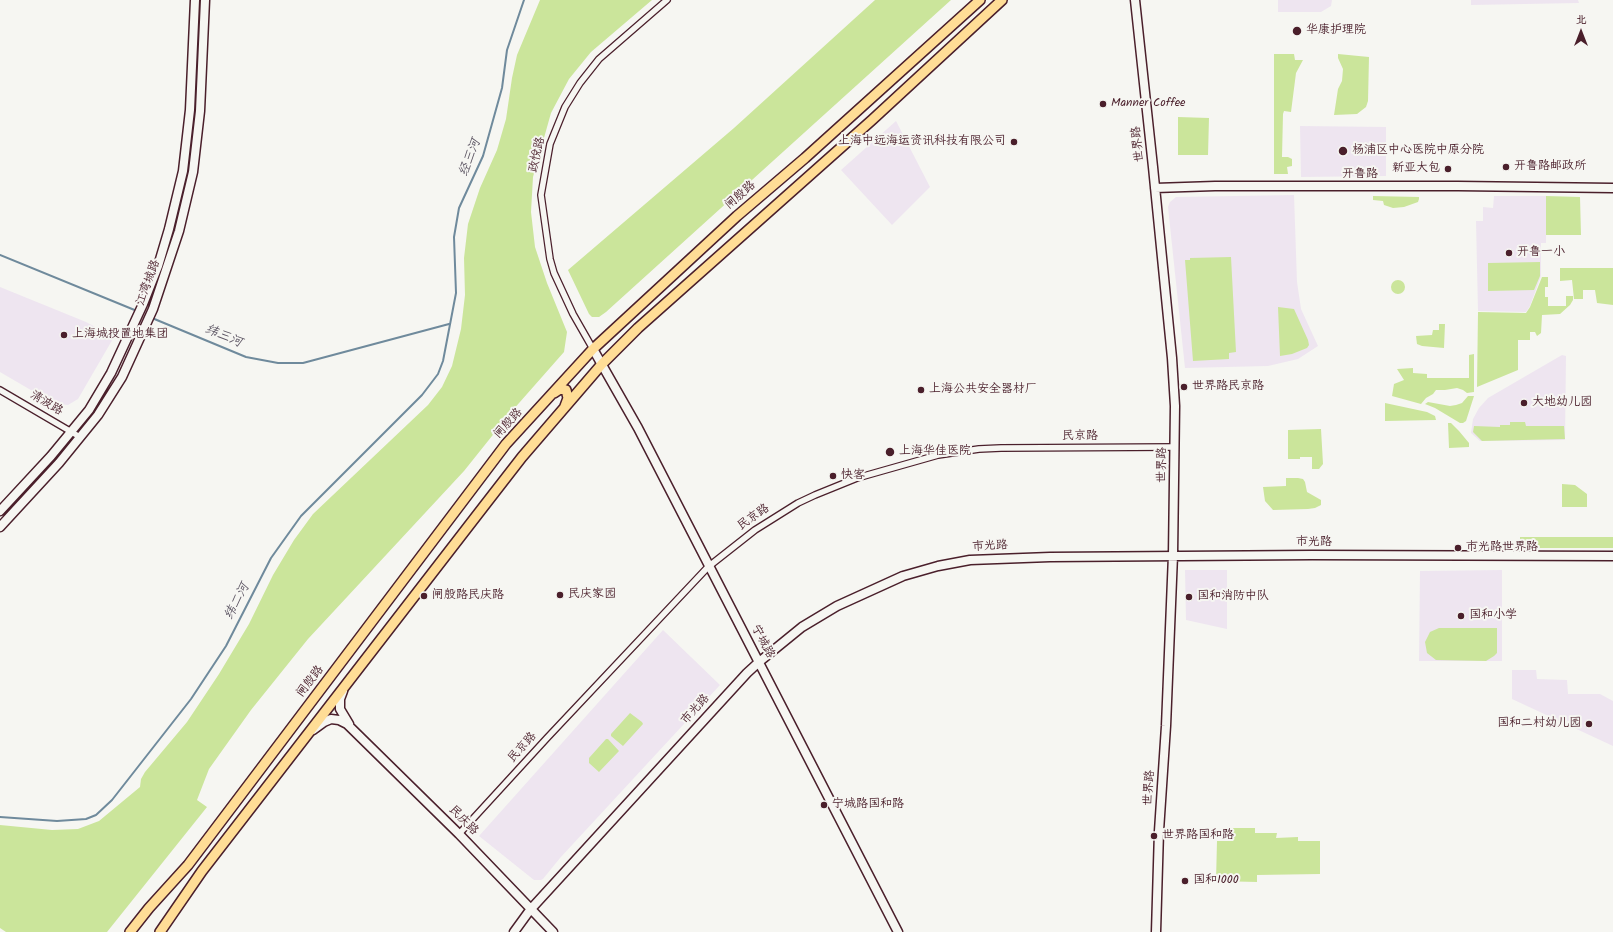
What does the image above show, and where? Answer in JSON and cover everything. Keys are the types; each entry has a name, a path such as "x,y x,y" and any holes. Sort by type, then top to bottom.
{"main road":[{"name":"闸殷路","path":"130,932 149,908 188,865 506,444 592,349 736,216 805,158 980,0"},
{"path":"160,932 202,871 522,457 602,364 646,321 878,114 1002,0"},
{"path":"630,314 630,320 634,324 637,325 646,321"},
{"path":"547,399 560,389 566,390 568,401 561,412"}],"street":[{"name":"江湾城路","path":"0,512 40,468 89,410 111,373 144,304 158,266 169,228 182,171 190,110 195,0"},
{"name":"江湾城路","path":"0,527 54,469 98,415 122,377 153,309 179,231 193,172 200,111 205,0"},
{"name":"政悦路","path":"592,349 573,314 554,273 550,259 541,195 550,144 565,107 580,83 599,59 667,0"},
{"name":"世界路","path":"1135,0 1172,358 1175,406 1173,555 1166,726 1159,830 1156,932"},
{"name":"开鲁路","path":"1155,188 1215,186 1458,186 1613,188"},
{"name":"宁城路","path":"592,349 638,428 708,567 759,662 898,932"},
{"name":"清波路","path":"0,390 80,437"},
{"name":"民京路","path":"459,834 708,567 755,530 815,494 857,478 932,456 979,449 1175,447"},
{"name":"市光路","path":"514,932 530,910 748,672 802,627 837,606 903,576 938,566 970,560 1005,558 1173,555 1613,556"},
{"name":"民庆路","path":"346,685 340,699 340,709 346,721 353,730 459,834 530,910 553,932"},
{"name":"民庆路","path":"306,738 318,726 329,720 339,720 353,730"}],"shaded area":[{"path":"1278,0 1332,0 1331,6 1321,12 1278,12"},
{"path":"1471,0 1578,0 1579,3 1471,5"},
{"path":"896,121 930,187 892,225 841,170"},
{"name":"杨浦区中心医院中原分院","path":"1300,126 1386,127 1386,176 1301,177"},
{"path":"1294,195 1297,282 1301,309 1318,346 1298,359 1268,366 1185,368 1168,207 1170,202 1176,197"},
{"name":"开鲁一小","path":"1494,196 1546,196 1546,243 1541,243 1541,276 1530,306 1526,312 1478,311 1476,221 1483,221 1483,207 1493,208"},
{"path":"0,287 86,322 114,337 78,399 68,405 53,403 0,372"},
{"name":"大地幼儿园","path":"1562,355 1566,356 1565,440 1480,441 1471,433 1473,419 1479,408 1488,398"},
{"path":"1185,570 1227,570 1227,629 1186,620"},
{"name":"国和小学","path":"1502,570 1502,661 1419,661 1420,571"},
{"path":"663,630 720,685 560,858 543,879 534,880 479,836"},
{"name":"国和二村幼儿园","path":"1512,670 1536,670 1537,679 1567,680 1568,694 1600,694 1613,701 1613,746 1512,699"}],"green space":[{"path":"540,0 652,0 591,52 569,79 551,113 533,177 531,212 535,247 547,283 567,332 564,352 512,411 464,471 308,639 251,710 209,769 197,800 207,807 107,932 6,932 0,928 0,825 52,830 78,829 99,821 140,787 141,779 145,772 187,722 219,674 249,624 273,575 294,540 313,514 428,405 442,387 452,366 461,329 465,295 464,258 468,224 480,188 497,150 506,119 517,55"},
{"path":"875,0 951,0 606,312 599,317 592,317 589,314 568,270 734,128"},
{"path":"1274,54 1294,54 1295,60 1303,60 1296,73 1291,112 1284,111 1283,114 1282,157 1292,159 1292,166 1287,167 1288,174 1274,174"},
{"path":"1338,54 1369,57 1368,101 1366,107 1357,114 1334,115 1338,89 1342,81 1343,69 1338,58"},
{"path":"1178,117 1209,118 1208,155 1178,155"},
{"path":"1373,196 1419,197 1419,199 1418,202 1404,207 1393,208 1384,205 1383,201 1373,200"},
{"path":"1546,196 1580,197 1581,235 1546,235"},
{"path":"1231,257 1236,352 1229,353 1229,359 1193,361 1185,260 1190,260 1190,258"},
{"path":"1540,262 1540,276 1534,290 1488,291 1488,263"},
{"path":"1560,268 1613,268 1613,305 1597,303 1595,290 1583,290 1583,299 1574,299 1572,280 1560,281"},
{"path":"1542,277 1548,277 1548,287 1545,287 1545,297 1548,297 1548,306 1566,306 1566,296 1573,296 1573,300 1570,305 1560,314 1542,315 1541,333 1537,336 1535,332 1530,332 1530,340 1518,340 1518,370 1477,387 1478,312 1526,313 1530,307"},
{"path":"1395,280 1401,280 1405,284 1405,290 1401,294 1395,294 1391,290 1391,284"},
{"path":"1278,307 1294,309 1308,340 1309,345 1307,348 1292,354 1280,356"},
{"path":"1439,324 1445,324 1444,348 1422,346 1417,344 1416,336 1432,335 1433,330 1439,330"},
{"path":"1474,354 1474,392 1467,393 1457,388 1436,390 1421,404 1392,396 1394,384 1404,380 1397,369 1413,368 1413,373 1427,374 1427,378 1469,378 1469,355"},
{"path":"1468,396 1474,396 1466,421 1463,423 1460,423 1435,408 1425,404 1428,402 1450,406 1456,405 1462,403"},
{"path":"1385,403 1427,412 1435,416 1436,420 1385,421"},
{"path":"1510,422 1525,422 1526,426 1564,426 1565,439 1482,441 1473,432 1474,426 1500,427 1500,425 1510,425"},
{"path":"1448,423 1451,423 1459,431 1469,443 1469,447 1449,448"},
{"path":"1321,429 1323,464 1319,469 1312,469 1312,457 1288,459 1288,430"},
{"path":"1286,478 1303,479 1307,492 1321,500 1321,505 1308,509 1273,510 1265,501 1263,487 1286,486"},
{"path":"1562,484 1575,485 1587,494 1587,507 1562,507"},
{"path":"1520,537 1613,537 1613,548 1520,548"},
{"path":"1439,628 1497,628 1497,653 1486,661 1436,660 1427,653 1425,642 1430,632"},
{"path":"630,713 643,724 623,746 611,736 611,734"},
{"path":"606,739 608,739 619,751 599,772 589,763 589,758"},
{"path":"1233,828 1255,828 1255,833 1277,833 1276,838 1298,837 1298,841 1320,841 1320,874 1257,875 1257,882 1216,881 1217,841 1233,841"}],"waterway":[{"name":"纬二河","path":"0,817 57,821 86,819 96,815 112,800 191,699 226,646 271,558 301,516 422,395 438,374 443,361 456,293 454,237 459,208 483,156 502,88 507,50 524,0"},
{"name":"纬三河","path":"0,255 137,311"},
{"name":"纬三河","path":"152,318 246,357 278,363 303,363 449,324"}],"place":[{"name":"华康护理院","path":"1297,31"},
{"name":"Manner Coffee","path":"1103,104"},
{"name":"上海中远海运资讯科技有限公司","path":"1014,142"},
{"name":"杨浦区中心医院中原分院","path":"1343,151"},
{"name":"开鲁路邮政所","path":"1506,167"},
{"name":"新亚大包","path":"1448,169"},
{"name":"开鲁一小","path":"1509,253"},
{"name":"上海城投置地集团","path":"64,335"},
{"name":"世界路民京路","path":"1184,387"},
{"name":"上海公共安全器材厂","path":"921,390"},
{"name":"大地幼儿园","path":"1524,403"},
{"name":"上海华佳医院","path":"890,452"},
{"name":"快客","path":"833,476"},
{"name":"市光路世界路","path":"1458,548"},
{"name":"民庆家园","path":"560,595"},
{"name":"闸殷路民庆路","path":"424,596"},
{"name":"国和消防中队","path":"1189,597"},
{"name":"国和小学","path":"1461,616"},
{"name":"国和二村幼儿园","path":"1589,724"},
{"name":"宁城路国和路","path":"824,805"},
{"name":"世界路国和路","path":"1154,836"},
{"name":"国和1000","path":"1185,881"}],"water label":[{"name":"经三河","path":"471,158"}]}
